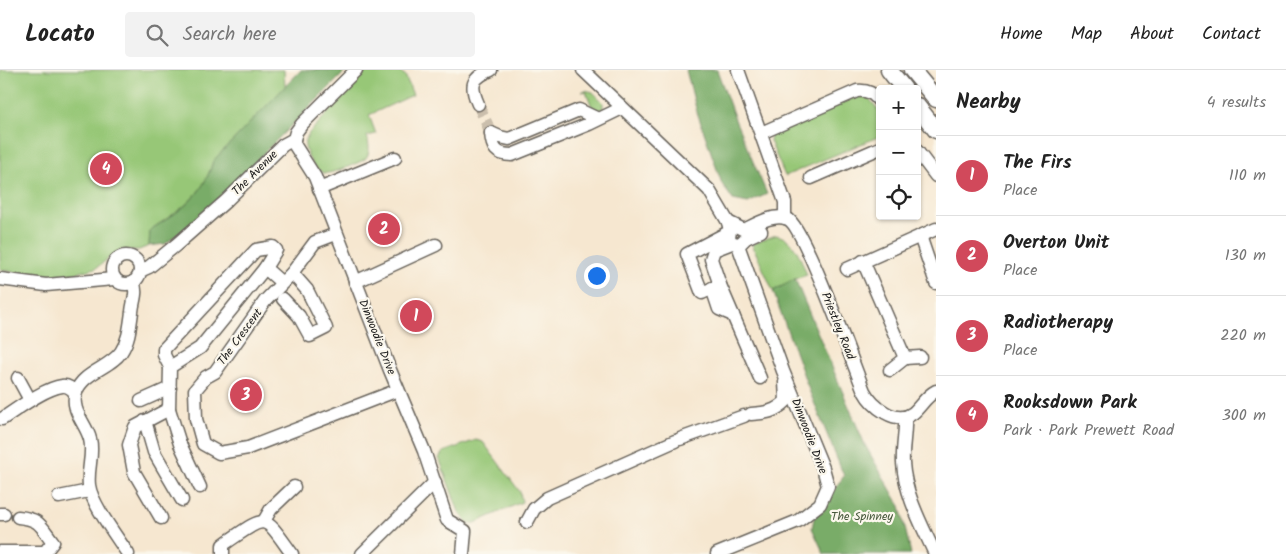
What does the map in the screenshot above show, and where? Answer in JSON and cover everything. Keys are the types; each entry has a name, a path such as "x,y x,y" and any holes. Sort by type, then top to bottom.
{"main road":[{"path":"889,70 901,85"},
{"path":"912,70 936,99"},
{"path":"921,111 936,130"}],"street":[{"name":"The Avenue","path":"121,278 114,261 126,255 138,265 170,250 226,201 283,145 294,139 296,132 302,124 356,70"},
{"path":"478,104 473,91 474,81 478,76 490,70"},
{"path":"583,70 709,190 736,234"},
{"path":"716,287 702,293 687,254 736,234 766,229 782,218 785,202 738,70"},
{"path":"761,133 857,91 865,90 876,97"},
{"path":"491,133 491,139 496,151 502,155 512,155 598,120 622,108"},
{"name":"Dinwoodie Drive","path":"294,139 294,144 310,167 319,189 422,446 447,520 464,531 463,554"},
{"path":"811,178 876,150"},
{"path":"921,156 936,176"},
{"path":"319,189 395,158"},
{"name":"Priestley Road","path":"782,218 792,222 807,247 868,399 883,412 896,416 905,416"},
{"path":"847,269 936,229"},
{"name":"The Crescent","path":"336,234 315,242 292,273 265,302 215,372 206,376 195,390 196,420 203,444 219,453 248,448 398,390"},
{"name":"Dinwoodie Drive","path":"717,554 798,521 820,504 828,486 823,468 783,371 742,260 736,234"},
{"path":"736,234 714,250 711,260 716,287 733,315 760,378"},
{"path":"920,236 936,282"},
{"path":"355,282 436,245"},
{"path":"170,368 200,348 265,268 276,250 273,247 256,250 164,349 164,355 170,368 170,409 180,444 200,487"},
{"path":"863,261 905,358"},
{"path":"0,279 46,285 71,284 94,278 139,276 138,265"},
{"path":"265,268 282,283"},
{"path":"283,299 300,316 310,336 326,328 307,290 292,273"},
{"path":"121,278 132,309 129,333 121,352 112,362 88,377 76,393 76,407 79,418 90,438 92,450 88,469 90,491 128,554"},
{"path":"890,370 905,358 920,357"},
{"path":"527,522 534,509 547,498 678,440 747,415 772,412 786,401 783,371"},
{"path":"18,378 30,400"},
{"path":"2,419 30,400 63,385 70,387 76,393"},
{"path":"141,401 170,388"},
{"path":"934,390 912,413 905,416 903,448 907,484 914,507 935,554"},
{"path":"161,518 134,472 129,445 135,427 170,409"},
{"path":"145,422 154,452 182,500"},
{"path":"362,554 435,482"},
{"path":"264,521 271,509 294,487"},
{"path":"59,497 90,491"},
{"path":"0,552 45,552 52,542 39,524 32,519 18,518"},
{"path":"220,552 223,545 251,525 258,521 264,521 274,528 292,554"}],"green space":[{"path":"0,70 284,70 285,87 213,161 203,185 189,202 150,230 149,246 139,250 120,250 96,268 72,274 32,276 0,269"},
{"path":"301,70 347,70 199,218 165,244 149,246 150,230 189,202 203,185 213,161"},
{"path":"368,70 396,70 405,75 413,95 369,115 376,134 367,136 369,151 365,159 351,166 324,173 316,168 310,160 305,140 309,133"},
{"path":"686,70 717,70 736,122 767,194 748,203 733,200 722,184 697,112"},
{"path":"585,90 593,92 603,102 603,109 593,110 586,91 582,92"},
{"path":"860,95 868,97 876,107 876,138 785,176 770,141 771,134"},
{"path":"776,235 783,237 793,245 807,275 773,291 752,244"},
{"name":"The Spinney","path":"795,279 865,445 900,506 911,554 824,554 812,528 814,518 844,476 809,390 773,291"},
{"path":"476,440 483,442 520,492 522,502 475,523 468,523 459,512 439,458 443,452"}],"tunnel":[{"path":"478,104 491,133"}],"place":[{"name":"Rooksdown Park","path":"106,169"},
{"name":"Overton Unit","path":"384,229"},
{"name":"The Firs","path":"416,316"},
{"name":"Radiotherapy","path":"246,395"}]}
